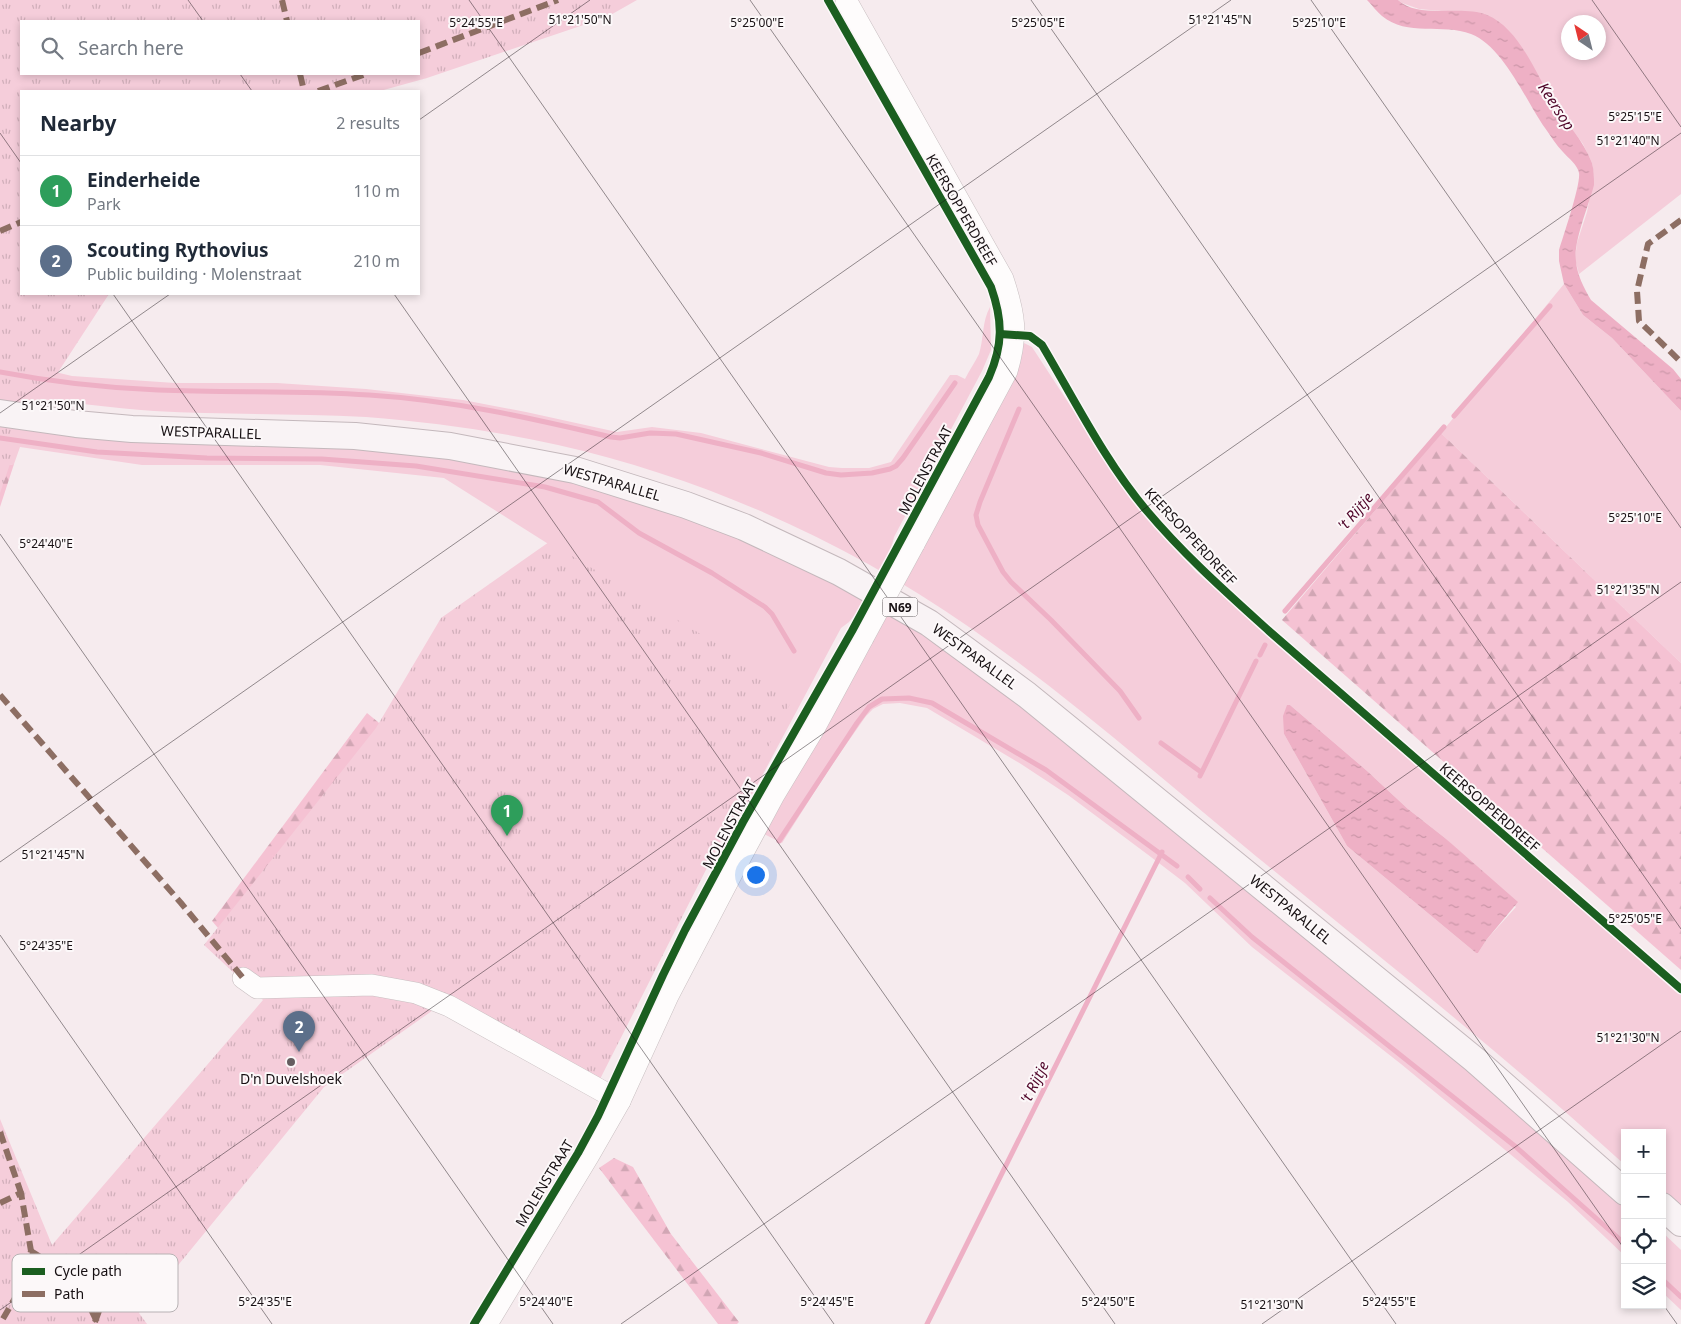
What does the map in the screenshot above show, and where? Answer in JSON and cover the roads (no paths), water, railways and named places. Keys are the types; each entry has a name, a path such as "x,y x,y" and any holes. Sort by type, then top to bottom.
{"main road":[{"name":"WESTPARALLEL","path":"0,396 134,414 358,422 453,431 520,442 579,455 682,486 753,513 823,546 937,610 1036,682 1485,1050 1572,1123 1621,1167"},
{"name":"WESTPARALLEL","path":"0,413 76,424 132,429 355,436 450,446 575,470 686,505 752,531 838,572 929,623 1027,694 1475,1060 1621,1188"},
{"path":"1666,1210 1681,1223"},
{"path":"1666,1230 1681,1243"}],"street":[{"name":"KEERSOPPERDREEF","path":"846,0 1003,279 1010,299 1015,334"},
{"name":"MOLENSTRAAT","path":"487,1324 590,1155 620,1101 668,996 737,864 774,795 815,727 1007,371 1013,351 1015,334"},
{"path":"243,978 257,988 372,985 416,993 450,1006 620,1101"}],"water":[{"path":"1367,0 1398,0 1407,6 1429,11 1477,12 1498,21 1517,41 1526,53 1553,102 1584,147 1592,163 1594,185 1579,234 1576,253 1581,281 1591,300 1673,369 1681,379 1681,411 1612,338 1583,315 1564,284 1559,261 1559,250 1575,199 1579,173 1575,164 1558,146 1545,128 1513,75 1483,40 1471,34 1449,29 1403,26 1382,16"},
{"path":"1287,705 1290,705 1408,809 1445,838 1518,902 1487,939 1478,953 1347,846 1284,734 1283,716"}],"waterway":[{"name":"'t Rijtje","path":"1454,416 1550,306"},
{"path":"0,372 59,382 118,388 184,391 343,393 400,397 461,405 611,437 620,438 650,433 676,434 761,453 826,473 841,475 872,473 896,466 955,383"},
{"path":"1019,409 980,502 976,515 978,525 1003,572 1011,582 1120,691 1139,718"},
{"name":"'t Rijtje","path":"1285,611 1444,427"},
{"path":"0,438 97,452 207,458 322,459 416,466 545,487 598,502 639,533 712,573 765,607 772,614 794,651"},
{"name":"'t Rijtje","path":"1260,655 1265,645"},
{"name":"'t Rijtje","path":"1200,776 1256,661"},
{"path":"779,841 869,707 882,699 909,698 932,703 1046,770 1177,866"},
{"path":"1161,743 1201,772"},
{"name":"'t Rijtje","path":"927,1324 1162,852"},
{"path":"1188,877 1200,889"},
{"path":"1210,898 1252,937 1516,1147 1621,1240"},
{"path":"1666,1283 1681,1297"}],"place":[{"name":"Einderheide","path":"507,836"},
{"name":"Scouting Rythovius","path":"299,1052"},
{"name":"D'n Duvelshoek","path":"291,1062"}],"water label":[{"name":"Keersop","path":"1557,106"}]}
